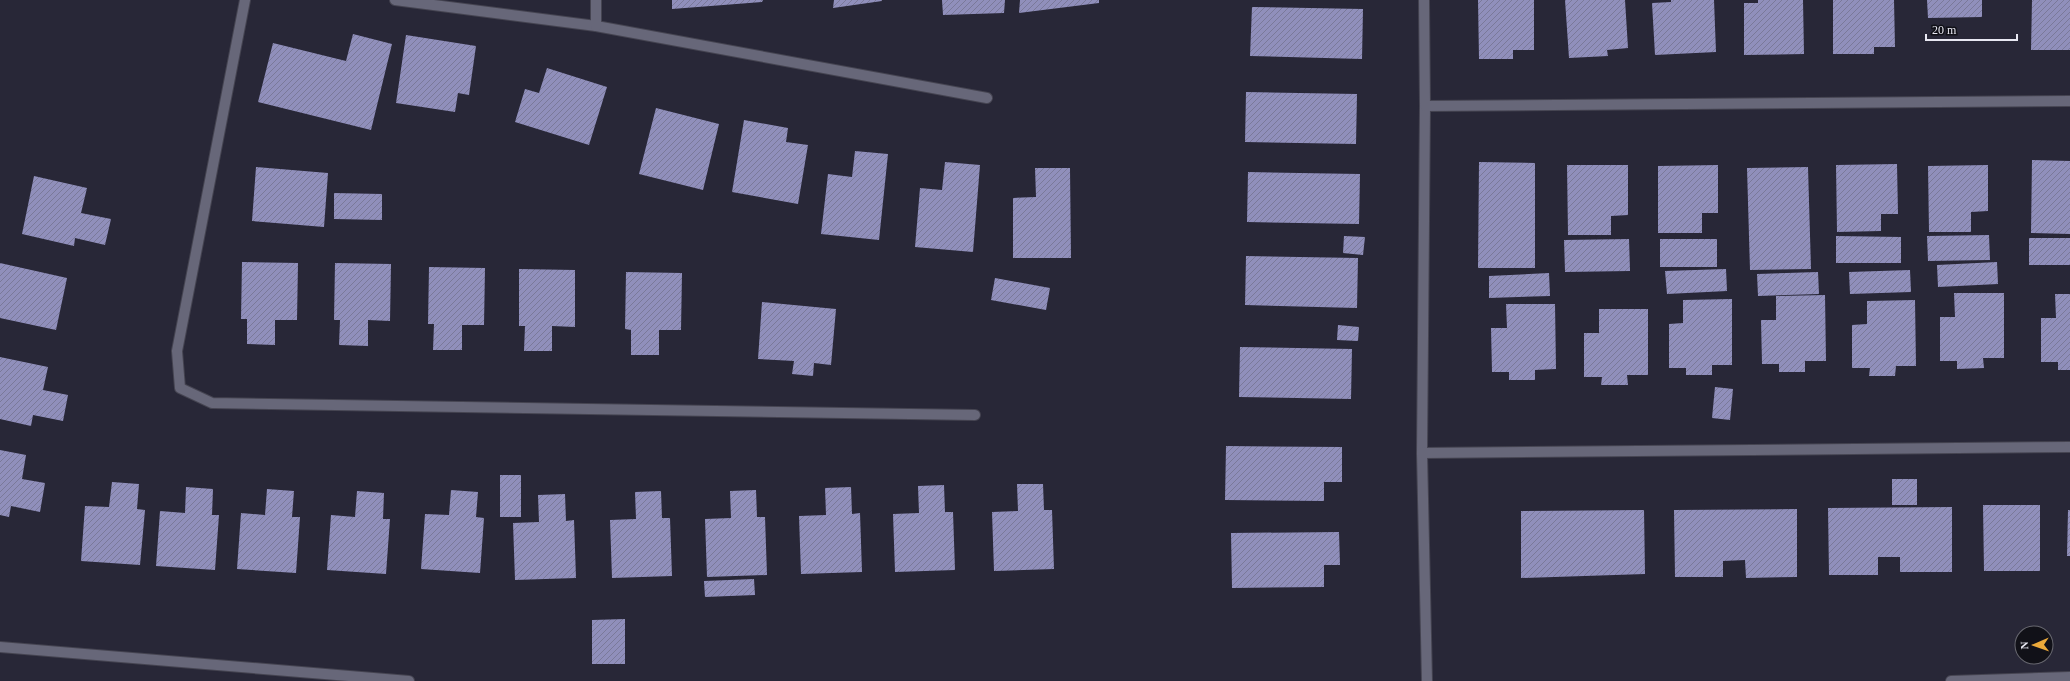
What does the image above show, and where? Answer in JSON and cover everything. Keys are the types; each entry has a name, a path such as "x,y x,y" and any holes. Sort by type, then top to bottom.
{"street":[{"path":"245,0 177,351 180,388 212,403 975,415"},
{"path":"395,0 596,26 987,98"},
{"path":"596,0 596,26"},
{"path":"1424,0 1425,106 1422,453 1427,681"},
{"path":"1425,106 2070,102"},
{"path":"1422,453 2070,447"},
{"path":"0,647 409,681"},
{"path":"1951,681 2070,677"}],"building":[{"path":"672,0 763,0 762,2 672,9"},
{"path":"834,0 882,0 882,1 833,8"},
{"path":"942,0 1005,0 1004,13 943,15"},
{"path":"1020,0 1099,0 1099,3 1019,13"},
{"path":"1478,0 1534,0 1534,50 1513,50 1513,59 1479,59"},
{"path":"1565,0 1625,0 1628,48 1607,50 1608,56 1569,58"},
{"path":"1671,0 1714,0 1716,52 1655,55 1652,3 1671,2"},
{"path":"1758,0 1803,0 1804,54 1744,55 1744,3 1758,3"},
{"path":"1833,0 1894,0 1895,47 1874,47 1874,54 1833,54"},
{"path":"1927,0 1982,0 1982,17 1928,18"},
{"path":"2032,0 2070,0 2070,50 2031,50"},
{"path":"1252,7 1363,9 1362,59 1250,56"},
{"path":"353,34 392,44 371,130 258,102 273,43 346,61"},
{"path":"406,35 476,46 469,95 458,93 455,112 396,103"},
{"path":"547,68 607,87 589,145 515,122 525,89 539,93"},
{"path":"1246,92 1357,94 1356,144 1245,142"},
{"path":"656,108 719,124 703,190 639,174"},
{"path":"744,120 788,128 786,142 808,145 798,204 732,192"},
{"path":"855,151 888,154 879,240 821,234 828,174 852,177"},
{"path":"2032,160 2070,161 2070,234 2031,233"},
{"path":"945,162 980,165 973,252 915,247 920,188 942,190"},
{"path":"1479,162 1535,163 1535,268 1478,268"},
{"path":"1897,164 1898,214 1881,214 1881,231 1837,232 1836,165"},
{"path":"1567,165 1628,165 1628,215 1611,216 1611,235 1568,235"},
{"path":"1718,165 1718,213 1702,213 1702,233 1658,233 1658,166"},
{"path":"1988,165 1988,211 1971,212 1971,232 1929,232 1928,166"},
{"path":"256,167 328,173 324,227 252,221"},
{"path":"1808,167 1811,269 1750,270 1747,168"},
{"path":"1035,168 1070,168 1071,258 1013,258 1013,198 1036,197"},
{"path":"1248,172 1360,174 1359,224 1247,222"},
{"path":"34,176 87,188 81,213 111,219 105,245 75,238 74,246 22,234"},
{"path":"334,193 382,194 382,220 334,219"},
{"path":"1989,235 1990,260 1928,261 1927,236"},
{"path":"1344,236 1365,237 1363,255 1343,253"},
{"path":"1836,236 1901,237 1901,263 1836,263"},
{"path":"2029,238 2070,238 2070,265 2029,265"},
{"path":"1629,239 1630,271 1565,272 1564,240"},
{"path":"1660,239 1717,239 1717,267 1660,267"},
{"path":"1246,256 1358,258 1357,308 1245,305"},
{"path":"242,262 298,263 297,320 275,320 275,345 247,344 247,319 241,319"},
{"path":"1997,262 1998,284 1938,287 1937,265"},
{"path":"0,263 67,278 56,330 0,318"},
{"path":"335,263 391,264 390,321 368,320 368,346 339,345 340,320 334,320"},
{"path":"429,267 485,268 484,325 462,325 462,350 433,350 434,324 428,324"},
{"path":"519,269 575,270 575,327 552,326 552,351 524,351 525,326 519,326"},
{"path":"1726,269 1727,291 1667,294 1665,271"},
{"path":"1910,270 1911,292 1850,294 1849,272"},
{"path":"626,272 682,273 681,330 659,330 659,355 631,355 631,330 625,329"},
{"path":"1818,272 1819,294 1758,296 1757,274"},
{"path":"1549,273 1550,296 1489,298 1489,276"},
{"path":"995,278 1050,288 1046,310 991,300"},
{"path":"1954,293 2004,293 2004,358 1983,358 1984,368 1957,369 1957,361 1940,361 1940,317 1955,317"},
{"path":"2055,294 2070,294 2070,370 2058,370 2058,362 2041,362 2041,318 2056,318"},
{"path":"1825,295 1826,361 1805,361 1805,372 1779,372 1779,364 1762,364 1761,320 1776,320 1776,296"},
{"path":"1732,299 1732,365 1712,365 1712,375 1686,375 1686,368 1669,368 1669,324 1683,323 1683,300"},
{"path":"1915,300 1916,366 1896,366 1895,376 1869,376 1870,368 1852,368 1852,325 1867,324 1867,301"},
{"path":"762,302 836,309 831,365 814,363 813,376 792,374 794,361 758,359"},
{"path":"1506,304 1555,304 1556,369 1535,370 1535,380 1509,380 1509,372 1492,372 1491,328 1507,328"},
{"path":"1599,309 1648,309 1648,375 1627,375 1628,385 1601,385 1602,377 1584,377 1584,333 1599,333"},
{"path":"1338,325 1359,327 1358,341 1337,340"},
{"path":"1240,347 1352,349 1351,399 1239,397"},
{"path":"0,357 48,367 43,390 68,395 63,421 33,415 31,426 0,419"},
{"path":"1715,387 1733,389 1730,420 1712,418"},
{"path":"1226,446 1342,447 1342,482 1324,482 1324,501 1225,500"},
{"path":"0,450 26,455 22,479 45,483 40,512 11,506 9,517 0,515"},
{"path":"500,475 521,475 521,517 500,517"},
{"path":"1892,479 1917,479 1917,505 1892,505"},
{"path":"112,482 139,484 137,509 145,510 140,565 81,561 85,506 109,507"},
{"path":"1017,484 1043,484 1044,510 1052,510 1054,569 994,571 992,512 1018,511"},
{"path":"944,485 945,512 953,512 955,570 895,572 893,514 919,513 918,486"},
{"path":"186,487 213,489 212,515 219,515 215,570 156,566 160,511 185,513"},
{"path":"851,487 852,514 860,513 862,572 801,574 799,516 826,515 825,488"},
{"path":"267,489 294,491 292,517 300,517 296,573 237,569 241,513 265,515"},
{"path":"451,490 478,492 476,517 484,518 480,573 421,569 425,514 449,515"},
{"path":"756,490 757,517 765,517 767,575 707,577 705,519 731,518 730,491"},
{"path":"357,491 384,493 383,519 390,519 386,574 327,570 331,515 355,517"},
{"path":"661,491 662,518 670,518 672,576 612,578 610,520 636,519 635,492"},
{"path":"565,494 566,521 574,520 576,578 515,580 513,523 539,522 538,495"},
{"path":"1983,505 2040,505 2040,571 1984,571"},
{"path":"1952,507 1952,572 1900,572 1900,557 1878,557 1878,575 1829,575 1828,508"},
{"path":"1797,509 1797,577 1746,578 1745,560 1723,561 1723,577 1675,577 1674,510"},
{"path":"1644,510 1645,574 1521,578 1521,511"},
{"path":"2068,510 2070,510 2070,556 2067,556"},
{"path":"1339,532 1340,565 1324,565 1324,587 1232,588 1231,533"},
{"path":"754,579 755,595 705,597 704,581"},
{"path":"625,619 625,664 592,664 592,620"}]}
